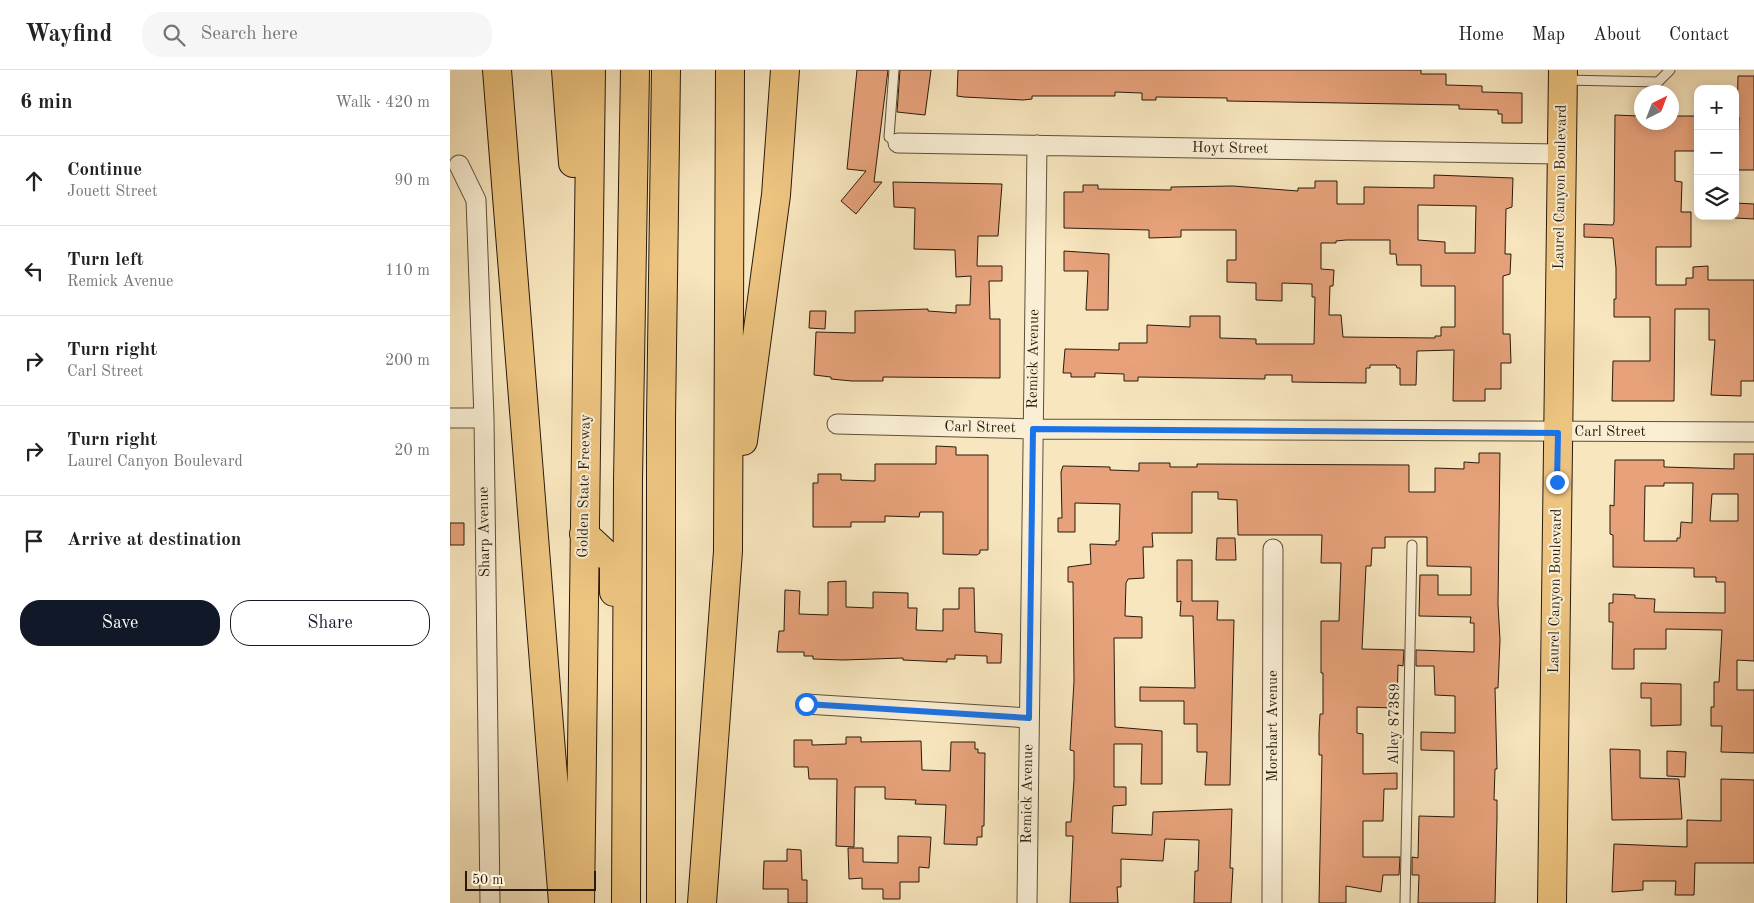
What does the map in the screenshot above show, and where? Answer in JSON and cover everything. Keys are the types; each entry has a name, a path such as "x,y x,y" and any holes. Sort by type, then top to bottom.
{"main road":[{"path":"497,70 563,903"},
{"path":"566,70 586,342"},
{"name":"Golden State Freeway","path":"580,903 591,70"},
{"path":"626,903 628,489 635,70"},
{"path":"661,903 661,419 666,70"},
{"path":"728,551 730,70"},
{"path":"702,903 728,551 776,195 785,70"},
{"name":"Laurel Canyon Boulevard","path":"1552,903 1563,75"},
{"path":"584,534 614,562 612,903"}],"street":[{"name":"Hoyt Street","path":"898,143 1561,154"},
{"name":"Remick Avenue","path":"1027,903 1037,145"},
{"name":"Sharp Avenue","path":"459,165 476,200 484,418 490,903"},
{"path":"450,418 484,418"},
{"name":"Carl Street","path":"837,424 1033,429 1558,433 1754,432"},
{"name":"Morehart Avenue","path":"1272,903 1273,549"},
{"path":"806,704 1029,718"}],"lane":[{"path":"894,70 889,137 898,143"},
{"path":"1563,75 1658,82 1670,70"},
{"name":"Alley 87389","path":"1405,903 1412,545"}],"building":[{"path":"857,70 888,70 874,182 882,182 856,214 841,201 866,171 847,169"},
{"path":"900,70 931,70 925,115 897,112"},
{"path":"958,70 1421,70 1421,74 1446,74 1446,85 1482,86 1482,92 1522,93 1522,123 1502,123 1502,114 1498,114 1498,110 1459,109 1459,105 1227,101 1227,98 1156,97 1156,100 1142,100 1142,93 1115,92 1115,96 1032,96 1032,99 1023,100 964,97 957,96"},
{"path":"1738,76 1754,76 1754,170 1739,170"},
{"path":"1615,115 1634,116 1634,130 1679,130 1679,116 1694,116 1694,151 1675,151 1675,181 1682,182 1681,212 1691,212 1691,247 1656,247 1656,285 1686,285 1686,278 1693,278 1693,267 1708,266 1708,280 1754,280 1754,381 1741,381 1741,396 1711,395 1715,340 1709,340 1709,309 1675,309 1674,401 1612,401 1613,361 1650,361 1650,317 1614,317 1616,268 1613,238 1584,237 1584,224 1613,225"},
{"path":"1434,175 1513,178 1512,207 1506,209 1505,254 1511,254 1510,274 1503,276 1503,334 1510,334 1511,363 1501,363 1501,389 1485,389 1485,401 1453,401 1454,350 1417,351 1416,385 1400,385 1400,368 1397,368 1396,365 1370,365 1370,368 1366,368 1366,383 1292,382 1292,375 1265,375 1265,379 1138,377 1138,381 1124,381 1124,374 1095,373 1095,377 1071,377 1071,373 1063,373 1065,349 1119,350 1119,343 1147,343 1147,325 1190,327 1190,316 1220,316 1220,338 1256,339 1256,344 1314,344 1315,297 1312,297 1312,284 1282,283 1282,301 1256,300 1256,283 1227,282 1227,260 1236,260 1236,230 1181,230 1181,237 1149,238 1149,230 1064,228 1064,192 1083,192 1083,185 1098,185 1098,189 1171,190 1171,187 1233,186 1298,191 1298,188 1315,188 1315,181 1337,181 1337,204 1364,204 1364,187 1434,188","holes":["1418,205 1476,206 1475,253 1445,253 1445,242 1418,240","1390,240 1390,254 1396,254 1397,265 1421,265 1421,286 1455,286 1455,327 1441,327 1441,336 1435,336 1435,338 1343,337 1341,315 1329,315 1330,286 1333,286 1334,270 1321,269 1321,243 1336,243 1336,241"]},
{"path":"893,182 1002,184 998,236 978,236 977,266 1002,266 1002,281 989,281 990,319 1000,319 1000,378 883,377 883,381 852,381 814,375 816,332 855,333 855,311 928,309 928,311 956,313 956,305 970,305 971,276 956,277 955,250 914,249 915,208 894,207"},
{"path":"1739,203 1754,204 1754,219 1739,218"},
{"path":"1064,251 1109,254 1108,310 1086,310 1088,271 1064,271"},
{"path":"810,311 826,311 825,329 809,328"},
{"path":"936,446 956,447 956,455 988,455 988,550 980,550 980,553 977,555 943,554 943,512 920,512 919,517 885,516 885,522 851,522 851,527 813,527 813,483 818,483 818,474 841,474 841,480 875,481 875,464 936,464"},
{"path":"1479,453 1500,453 1498,604 1500,640 1498,688 1495,688 1497,769 1495,769 1494,800 1497,800 1497,818 1495,903 1418,903 1419,875 1412,875 1412,857 1418,858 1419,816 1454,817 1454,751 1421,750 1421,732 1455,733 1455,696 1435,695 1434,666 1416,666 1416,650 1474,652 1474,623 1470,623 1471,617 1419,616 1420,575 1438,575 1438,595 1471,595 1471,567 1427,566 1427,537 1385,537 1385,548 1372,548 1371,566 1366,566 1362,649 1404,650 1403,666 1398,665 1397,708 1357,707 1357,733 1363,734 1363,774 1397,773 1397,789 1384,789 1383,821 1363,821 1363,857 1400,857 1399,875 1383,875 1381,892 1346,886 1346,903 1319,903 1322,755 1319,755 1319,733 1320,714 1323,714 1321,621 1339,621 1341,563 1321,563 1322,535 1238,535 1237,500 1218,499 1218,492 1192,492 1192,533 1152,533 1153,547 1143,547 1144,578 1128,579 1126,583 1125,616 1142,617 1142,638 1114,638 1115,727 1162,731 1162,784 1141,784 1142,744 1114,744 1114,787 1126,787 1126,805 1113,806 1112,833 1152,835 1153,812 1232,809 1230,868 1233,868 1231,903 1194,903 1195,871 1198,871 1199,840 1165,839 1163,861 1121,859 1121,887 1117,887 1118,903 1070,903 1073,836 1066,836 1066,822 1071,822 1074,780 1074,751 1070,750 1074,681 1073,582 1068,582 1068,567 1091,564 1090,544 1116,545 1116,541 1119,541 1120,504 1075,503 1075,532 1058,532 1058,518 1062,518 1061,472 1063,466 1110,467 1110,470 1139,471 1139,463 1170,463 1170,467 1197,467 1197,464 1409,465 1409,492 1435,492 1435,468 1464,469 1464,462 1479,463"},
{"path":"1734,454 1754,454 1754,661 1737,660 1737,690 1754,690 1754,753 1721,752 1722,726 1711,726 1711,707 1714,707 1714,682 1719,682 1722,630 1666,629 1666,649 1634,649 1634,669 1612,669 1613,622 1609,622 1609,603 1613,603 1613,594 1635,595 1635,598 1655,599 1654,612 1725,613 1725,582 1716,582 1716,577 1694,577 1694,568 1613,567 1613,535 1610,534 1610,505 1614,506 1615,460 1664,460 1664,467 1734,469","holes":["1664,483 1693,483 1692,523 1681,522 1680,538 1677,538 1677,541 1644,541 1645,486 1664,486","1712,494 1738,494 1738,521 1710,521"]},
{"path":"450,523 464,523 464,545 450,545"},
{"path":"1217,538 1235,538 1236,560 1216,560"},
{"path":"1177,560 1192,560 1192,601 1218,601 1217,620 1234,620 1230,785 1205,785 1207,752 1197,752 1197,724 1184,724 1184,701 1140,701 1140,687 1195,688 1193,616 1180,616 1181,601 1177,602"},
{"path":"846,581 846,607 873,608 873,592 908,593 908,608 917,608 916,630 943,631 943,609 959,609 959,588 974,588 975,632 1002,634 1001,663 987,663 987,656 955,655 955,659 947,659 947,662 903,660 903,658 813,659 813,656 804,656 804,652 777,652 779,631 784,631 785,590 800,591 799,614 828,615 828,582"},
{"path":"1641,683 1681,684 1681,725 1651,726 1651,698 1641,698"},
{"path":"846,737 861,737 861,742 921,741 922,770 950,771 951,742 975,742 975,749 978,749 978,753 985,753 984,826 982,826 982,837 977,837 977,845 944,844 946,805 915,804 916,800 885,799 885,787 855,787 854,847 836,846 837,779 809,779 808,767 794,767 794,740 812,740 812,745 846,744"},
{"path":"1610,749 1640,750 1640,778 1679,779 1682,819 1612,820"},
{"path":"1667,751 1686,752 1685,777 1667,776"},
{"path":"1721,779 1754,780 1754,863 1695,863 1694,895 1675,895 1676,881 1643,881 1643,890 1612,892 1614,844 1687,847 1687,820 1721,821"},
{"path":"898,836 931,837 929,868 919,867 919,882 900,882 900,899 883,899 883,889 862,889 862,878 849,879 848,848 863,848 863,862 898,863"},
{"path":"787,849 801,850 802,880 807,880 807,903 788,903 788,889 763,889 764,861 787,861"}],"route":[{"path":"806,704 1029,718 1033,429 1558,433 1557,482"}]}
